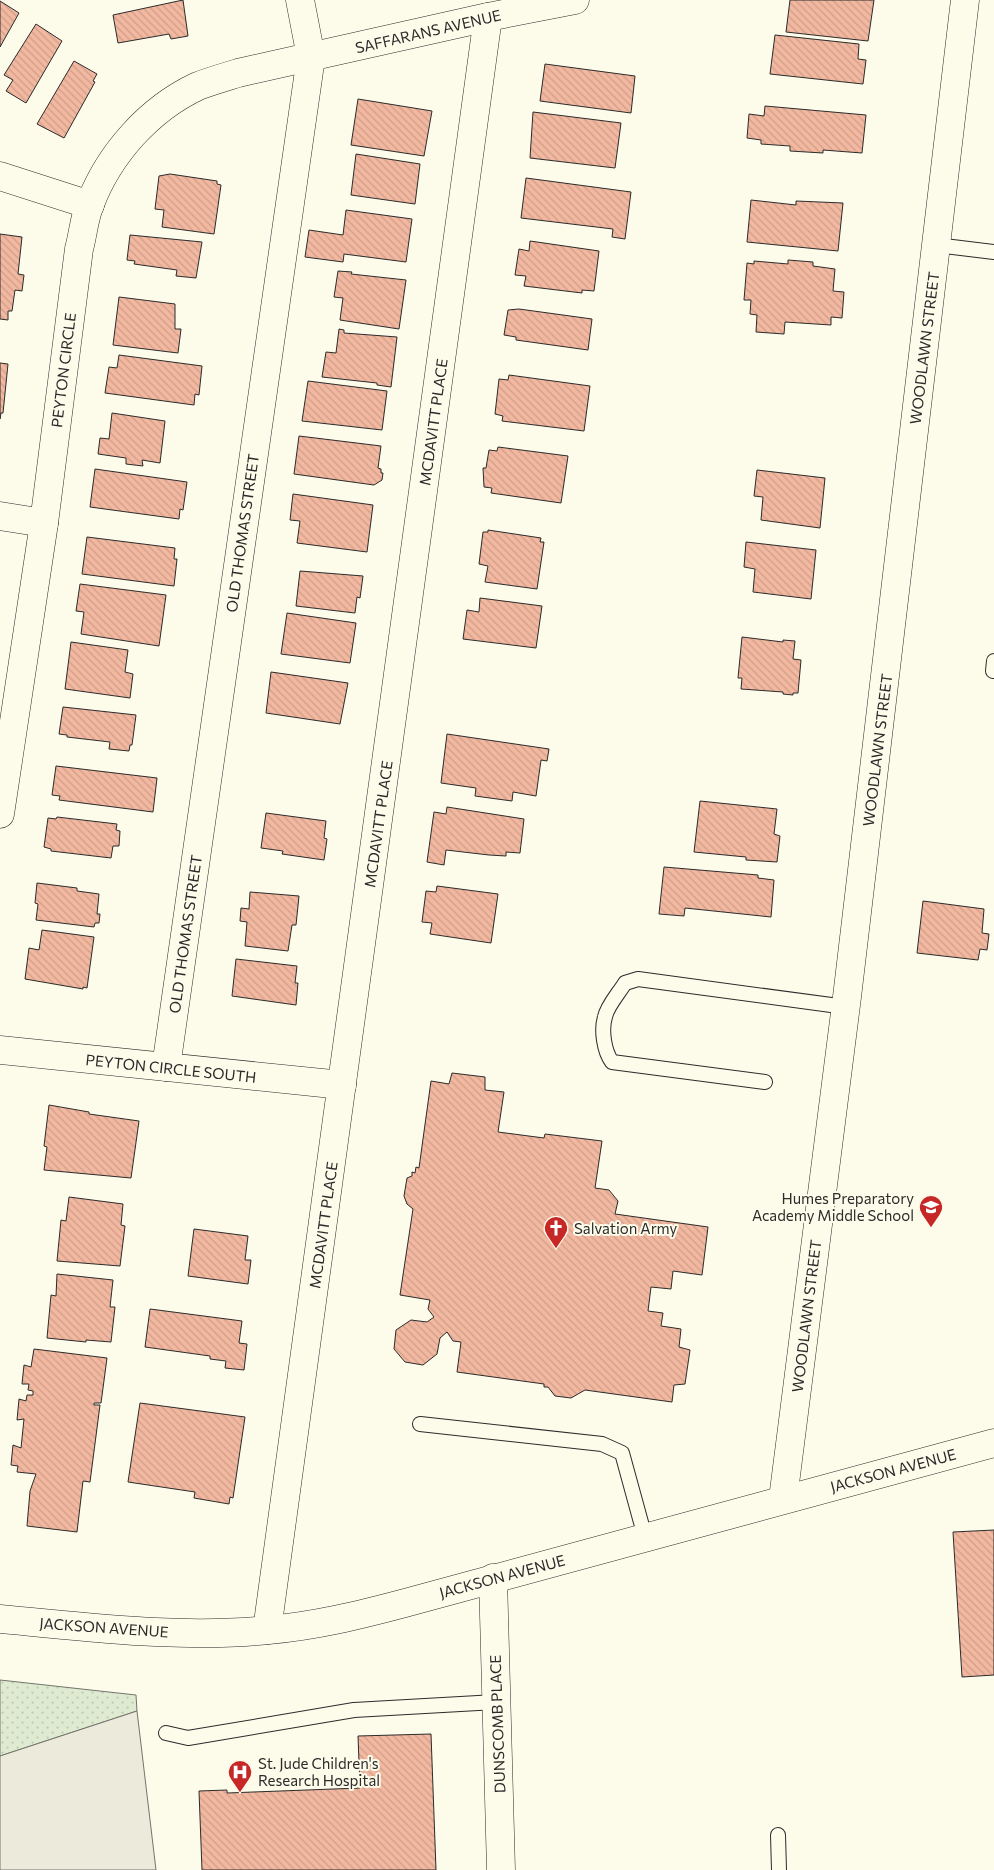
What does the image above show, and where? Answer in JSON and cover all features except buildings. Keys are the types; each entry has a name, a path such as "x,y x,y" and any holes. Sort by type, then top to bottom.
{"street":[{"name":"OLD THOMAS STREET","path":"166,1067 311,57 300,0"},
{"name":"SAFFARANS AVENUE","path":"311,57 488,17 575,0"},
{"name":"WOODLAWN STREET","path":"783,1499 846,1007 965,0"},
{"name":"MCDAVITT PLACE","path":"267,1630 488,17"},
{"name":"PEYTON CIRCLE","path":"0,814 44,523 73,289 79,249 90,204 116,156 141,125 170,102 199,86 238,73 311,57"},
{"path":"0,176 90,204"},
{"path":"0,516 44,523"},
{"name":"PEYTON CIRCLE SOUTH","path":"0,1050 342,1085"},
{"name":"JACKSON AVENUE","path":"0,1619 158,1633 267,1630 314,1625 360,1615 994,1443"},
{"name":"DUNSCOMB PLACE","path":"492,1578 501,1870"}],"lane":[{"path":"936,245 994,252"},
{"path":"765,1082 612,1062 607,1055 605,1046 605,1016 624,983 638,979 846,1007"},
{"path":"420,1424 602,1444 622,1453 645,1537"},
{"path":"166,1733 188,1738 354,1710 496,1702"},
{"path":"778,1835 779,1870"}],"green space":[{"path":"0,1680 136,1695 137,1711 0,1756"}],"shaded area":[{"path":"137,1711 156,1870 0,1870 0,1756"}],"place":[{"name":"Humes Preparatory Academy Middle School","path":"931,1228"},
{"name":"Salvation Army","path":"556,1249"},
{"name":"St. Jude Children's Research Hospital","path":"240,1793"}]}
